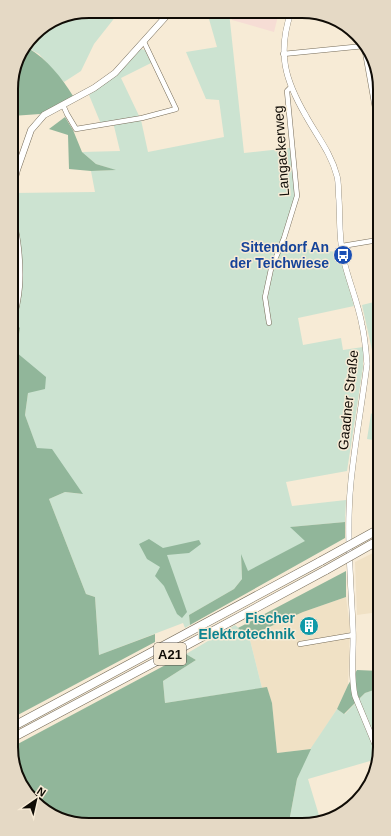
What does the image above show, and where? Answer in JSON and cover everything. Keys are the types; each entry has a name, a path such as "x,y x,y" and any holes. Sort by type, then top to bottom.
{"highway":[{"name":"A21","path":"18,724 373,532"},
{"name":"A21","path":"18,735 373,543"}],"main road":[{"path":"18,167 31,130 44,115 94,88 110,77 165,18"},
{"path":"18,246 20,292 18,300"}],"street":[{"name":"Gaadner Straße","path":"289,18 284,37 283,54 289,89 330,156 337,177 342,246 346,267 362,324 366,346 367,364 350,490 349,519 353,635 353,688 373,740"},
{"path":"63,105 76,129 142,118 176,109 144,42"},
{"path":"283,54 358,47"},
{"path":"366,59 373,97"},
{"name":"Langackerweg","path":"269,323 265,297 271,269 284,238 297,196 289,89"},
{"path":"342,246 373,241"},
{"path":"300,644 353,635"}],"shaded area":[{"path":"232,18 278,18 274,32 232,20"},
{"path":"373,553 373,613 357,615 355,562"},
{"path":"346,597 350,629 348,685 337,709 311,749 277,753 272,703 267,688 262,688 249,636 303,612"}],"green space":[{"path":"84,18 114,18 94,44 81,71 64,82 39,54 31,49 42,36 62,23"},
{"path":"209,18 230,18 244,153 290,148 296,182 296,195 279,247 339,252 354,306 298,318 303,345 341,338 343,350 363,347 363,367 347,471 286,482 292,506 346,500 345,522 291,527 306,541 247,572 241,556 242,579 234,589 189,615 190,625 185,628 183,623 99,655 95,597 86,594 49,499 65,492 82,494 37,449 25,415 28,393 18,359 18,340 20,328 18,326 18,193 95,192 91,171 115,170 96,164 82,152 120,151 113,122 101,124 89,95 121,71 141,49 145,50 151,63 121,78 141,120 148,152 224,137 219,100 206,99 186,52 217,47"},
{"path":"31,49 54,69 73,96 40,114 18,116 18,84 20,71 25,58"},
{"path":"65,117 73,130 82,152 96,164 116,170 91,171 69,169 68,135 49,129"},
{"path":"373,302 373,354 362,305"},
{"path":"18,326 20,328 18,340"},
{"path":"18,354 46,377 45,389 28,393 25,415 37,448 52,449 83,494 65,492 49,499 86,594 95,597 99,655 155,634 155,642 18,715"},
{"path":"373,412 373,440 367,439 371,414"},
{"path":"345,522 345,538 190,625 189,615 234,589 242,579 241,554 248,571 305,541 290,527"},
{"path":"149,539 163,548 199,540 201,544 189,553 167,555 187,612 182,618 177,614 164,586 155,576 160,567 147,559 139,544"},
{"path":"346,571 346,597 303,612 249,636 238,628"},
{"path":"235,625 249,636 262,688 165,703 163,681 196,660 186,654"},
{"path":"186,654 196,660 163,681 165,703 267,687 272,703 277,753 311,749 297,779 290,818 89,818 75,817 58,811 36,794 25,778 20,765 18,744"},
{"path":"357,670 373,671 373,690 365,693 344,714 337,709"},
{"path":"373,690 372,760 308,779 319,816 290,818 297,779 311,748 337,709 345,714 365,693"}],"place":[{"name":"Sittendorf An der Teichwiese","path":"343,255"},
{"name":"Fischer Elektrotechnik","path":"309,626"}]}
